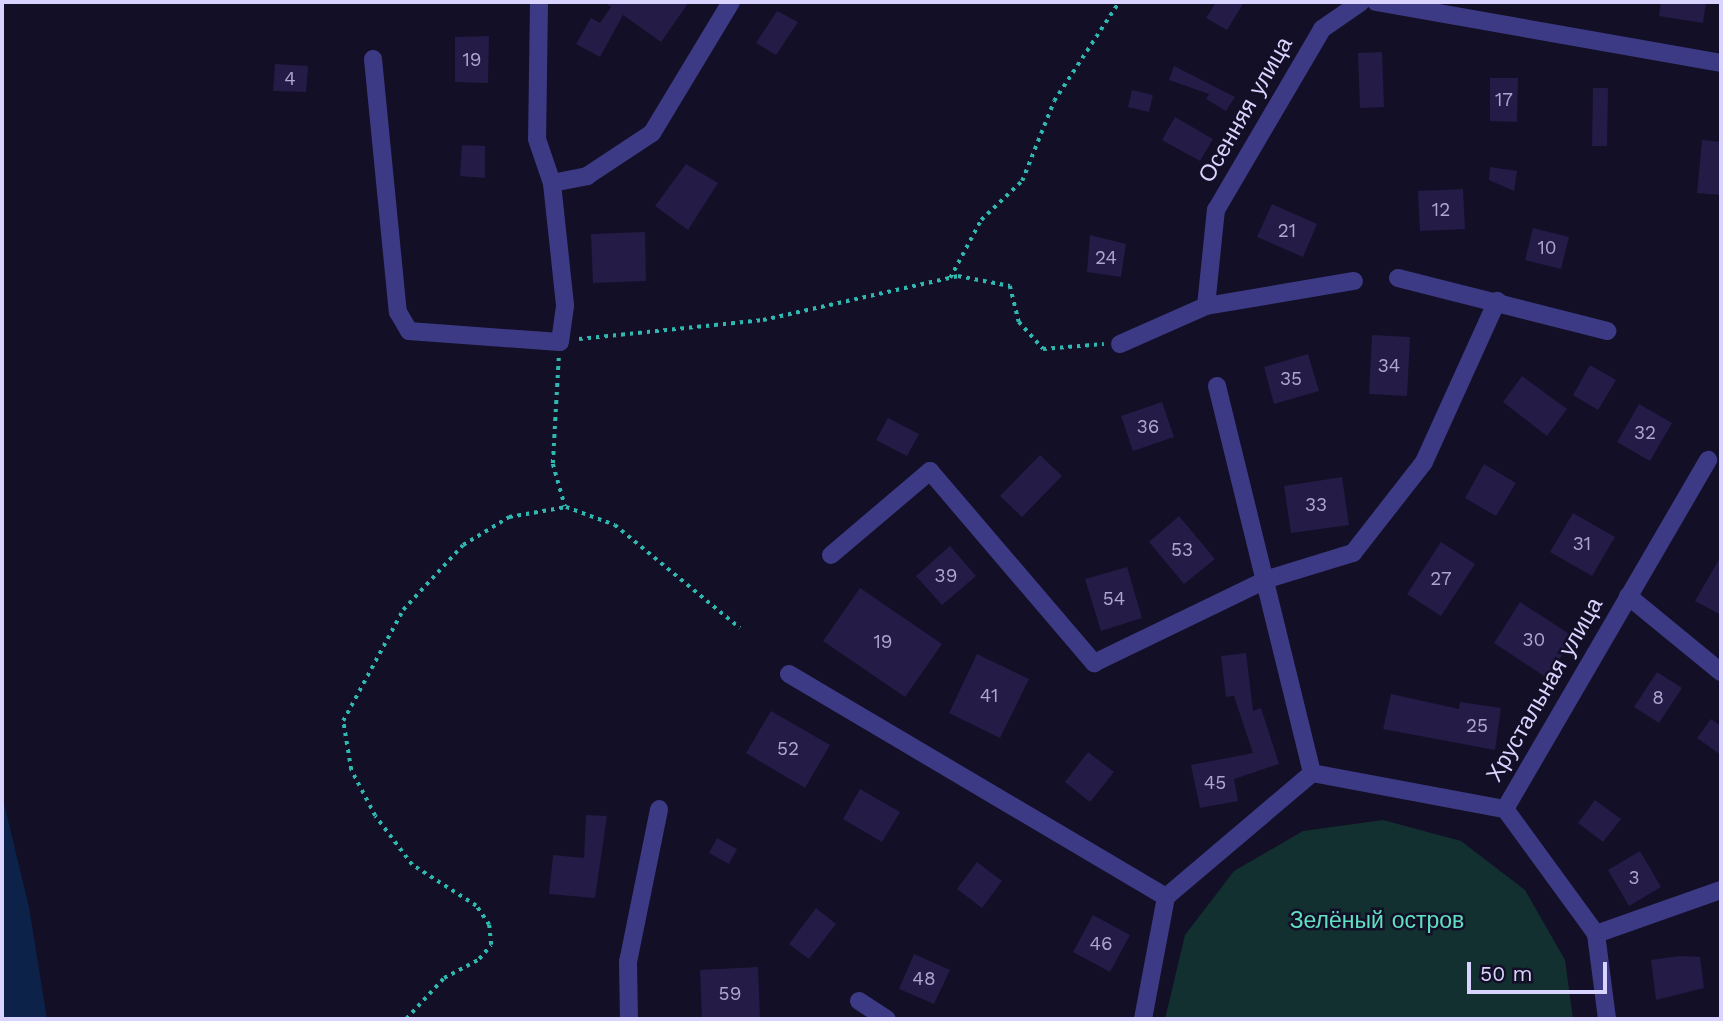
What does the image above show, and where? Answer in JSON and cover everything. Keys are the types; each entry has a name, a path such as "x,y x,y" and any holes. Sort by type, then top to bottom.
{"street":[{"path":"373,59 398,312 409,331 560,342 565,304 552,183 537,139 539,2"},
{"path":"552,183 587,176 652,132 731,2"},
{"name":"Осенняя улица","path":"1206,306 1216,209 1322,29 1361,2"},
{"path":"1376,2 1721,63"},
{"path":"1398,278 1607,331"},
{"path":"1121,344 1206,306 1354,281"},
{"path":"831,555 930,471 1094,663 1268,579 1353,553 1424,461 1497,301"},
{"path":"1143,1019 1166,897 1312,773 1268,579 1217,386"},
{"name":"Хрустальная улица","path":"1505,809 1708,460"},
{"name":"Хрустальная улица","path":"1628,596 1721,672"},
{"path":"789,674 1166,897"},
{"name":"Хрустальная улица","path":"1312,773 1505,809 1595,934 1607,1019"},
{"path":"629,1019 628,962 659,809"},
{"path":"1595,934 1721,890"},
{"path":"859,1001 887,1019"}],"path":[{"path":"950,278 981,220 1022,181 1054,102 1119,2"},
{"path":"566,507 553,464 560,342 763,320 950,278 1010,286 1018,323 1043,349 1121,344"},
{"path":"406,1019 444,978 479,959 491,945 489,925 476,906 412,865 375,816 351,770 344,721 403,610 463,545 509,517 566,507 615,525 740,628"}],"green space":[{"name":"Зелёный остров","path":"1383,820 1461,841 1525,890 1565,960 1573,1019 1165,1019 1185,935 1234,871 1303,831"}],"water":[{"path":"2,795 29,907 47,1019 2,1019"}],"building":[{"path":"604,2 689,2 661,42 623,15 600,57 576,44 591,18 600,23 611,7"},
{"path":"1216,2 1244,2 1227,30 1206,18"},
{"path":"1661,2 1706,2 1703,23 1659,16"},
{"path":"777,11 798,22 776,55 756,43"},
{"path":"489,36 488,83 455,82 455,37"},
{"path":"1382,52 1384,107 1360,108 1358,53"},
{"path":"275,64 308,66 306,92 273,91"},
{"path":"1174,66 1235,97 1226,111 1206,99 1209,94 1169,80"},
{"path":"1490,78 1518,78 1517,122 1490,121"},
{"path":"1593,88 1608,88 1607,146 1592,146"},
{"path":"1132,90 1153,95 1149,112 1128,107"},
{"path":"1175,117 1213,139 1200,161 1162,140"},
{"path":"1702,140 1721,142 1721,195 1697,193"},
{"path":"462,145 485,146 485,178 460,176"},
{"path":"686,164 718,183 688,230 655,206"},
{"path":"1490,167 1517,171 1514,191 1489,180"},
{"path":"1463,189 1465,229 1420,231 1418,191"},
{"path":"1272,204 1317,224 1303,257 1257,237"},
{"path":"1533,228 1569,237 1561,269 1525,260"},
{"path":"645,232 646,281 593,283 591,234"},
{"path":"1090,235 1126,244 1121,277 1087,272"},
{"path":"1372,335 1410,337 1407,396 1369,394"},
{"path":"1308,354 1319,391 1274,404 1264,367"},
{"path":"1590,365 1616,380 1598,410 1573,395"},
{"path":"1522,376 1567,409 1547,436 1503,402"},
{"path":"1162,402 1174,437 1133,451 1121,416"},
{"path":"1639,404 1672,423 1650,461 1617,442"},
{"path":"888,418 919,434 907,456 876,440"},
{"path":"1040,455 1062,476 1022,517 1000,496"},
{"path":"1484,464 1516,483 1496,516 1465,498"},
{"path":"1342,477 1349,525 1291,533 1284,486"},
{"path":"1573,513 1615,537 1592,576 1550,552"},
{"path":"1179,516 1215,559 1184,584 1149,542"},
{"path":"1441,542 1475,564 1441,616 1407,594"},
{"path":"950,546 976,576 942,605 916,576"},
{"path":"1721,556 1721,615 1695,601"},
{"path":"1127,567 1142,618 1101,631 1085,579"},
{"path":"860,588 942,644 905,697 823,641"},
{"path":"1520,602 1574,637 1547,678 1494,643"},
{"path":"1246,653 1253,711 1261,708 1279,764 1234,779 1238,801 1200,808 1191,765 1253,753 1234,696 1226,697 1221,656"},
{"path":"977,654 1029,679 1000,738 949,713"},
{"path":"1657,672 1682,688 1659,723 1634,707"},
{"path":"1391,694 1459,709 1460,702 1501,708 1495,750 1383,729"},
{"path":"771,711 830,745 805,788 746,753"},
{"path":"1711,719 1721,726 1721,755 1697,738"},
{"path":"1088,752 1114,772 1090,802 1065,782"},
{"path":"860,789 900,812 882,842 843,819"},
{"path":"1595,800 1621,819 1603,842 1578,823"},
{"path":"586,815 607,816 595,898 549,894 553,855 584,858"},
{"path":"717,838 737,849 729,864 709,853"},
{"path":"1640,851 1661,887 1629,906 1608,870"},
{"path":"977,862 1002,881 982,908 957,889"},
{"path":"816,908 836,924 809,959 789,944"},
{"path":"1093,915 1130,935 1110,972 1073,952"},
{"path":"914,954 950,970 934,1004 899,989"},
{"path":"1680,956 1700,957 1704,988 1656,1000 1651,960"},
{"path":"758,967 760,1019 702,1019 700,970"}]}
